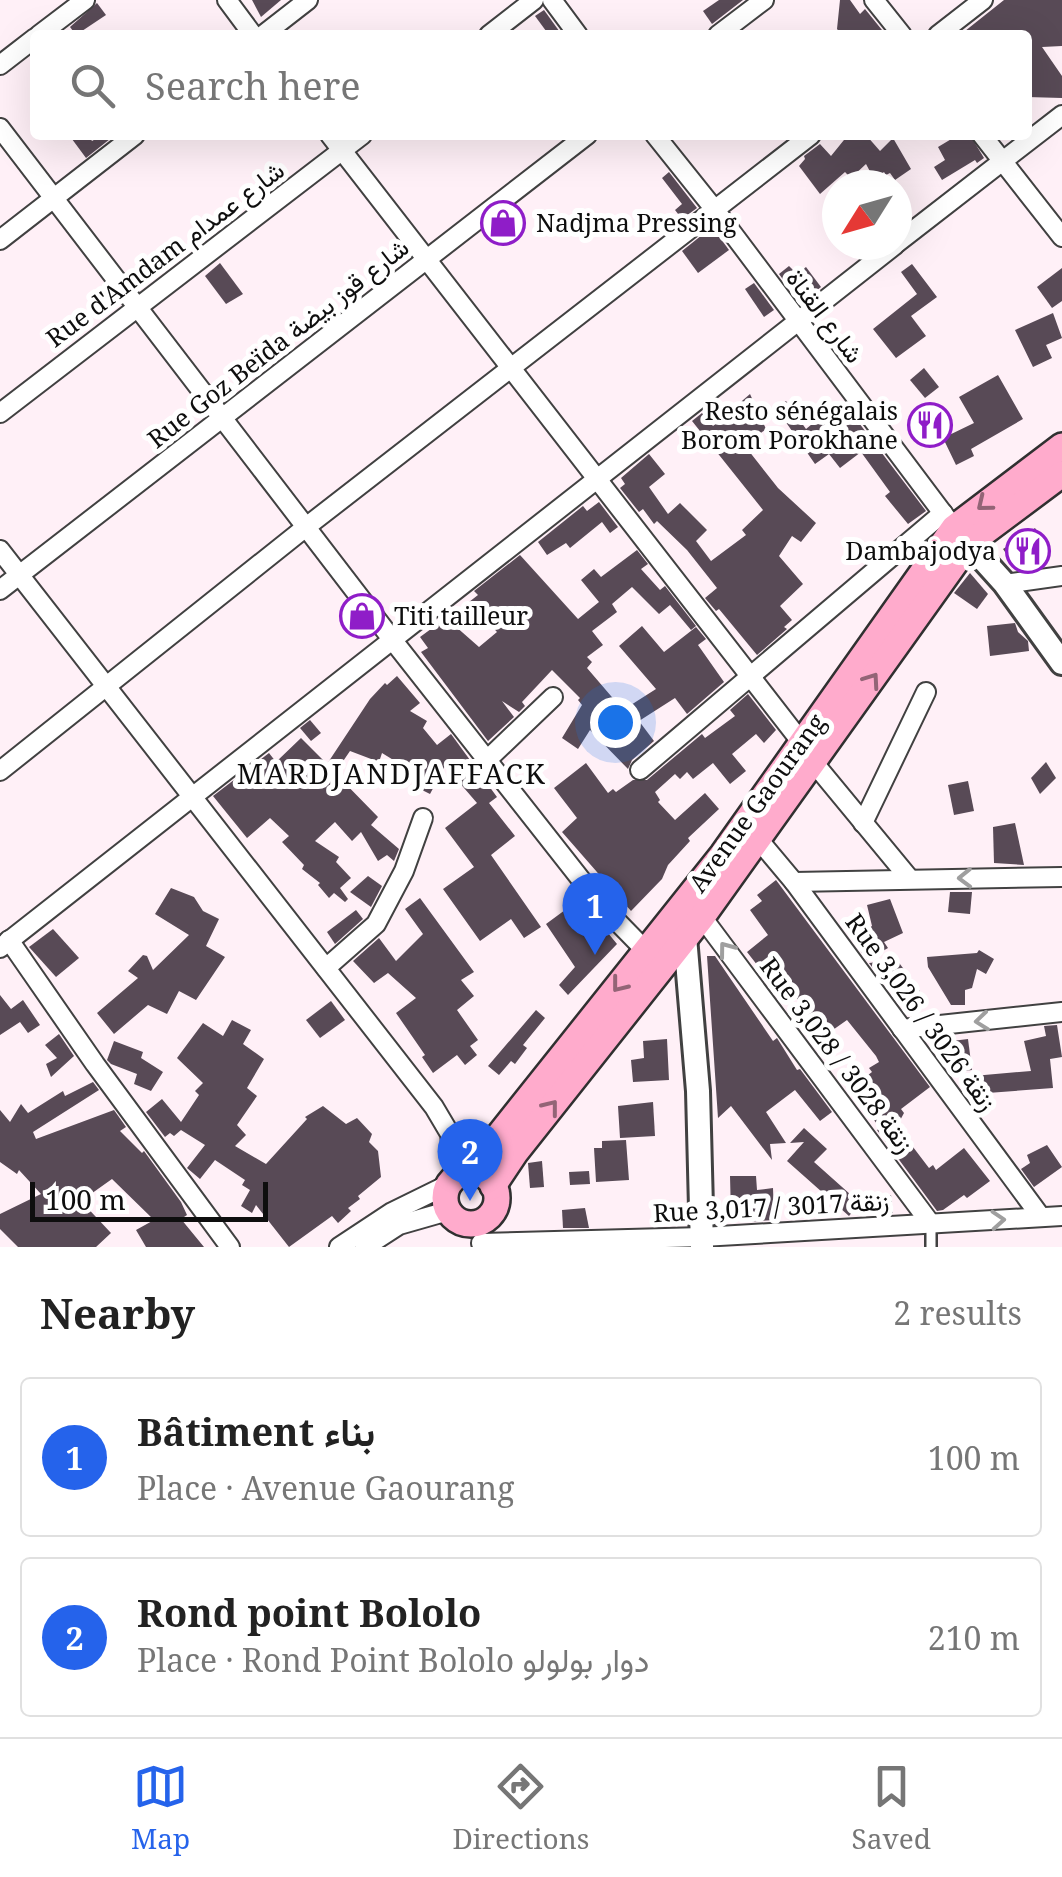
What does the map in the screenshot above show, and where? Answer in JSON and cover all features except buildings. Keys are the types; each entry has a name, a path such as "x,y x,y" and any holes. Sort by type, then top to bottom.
{"main road":[{"name":"Avenue Gaourang","path":"456,1178 492,1144 923,606 956,529 1062,446"},
{"name":"Avenue Gaourang","path":"956,529 1062,474"},
{"name":"Avenue Gaourang","path":"493,1186 526,1138 702,916 758,839 808,753"},
{"path":"480,1174 493,1186 496,1203 471,1232 445,1202 456,1178 480,1174"}],"street":[{"path":"46,30 85,0"},
{"path":"227,0 249,30"},
{"path":"269,30 308,0"},
{"path":"495,30 534,0"},
{"path":"552,0 574,30"},
{"path":"725,30 764,0"},
{"path":"874,0 898,30"},
{"path":"944,30 983,0"},
{"path":"0,65 30,42"},
{"path":"1032,138 1062,115"},
{"path":"0,128 391,638 601,905 646,951"},
{"path":"0,240 129,140"},
{"path":"334,140 750,680 909,878"},
{"name":"Rue d'Amdam شارع عمدام","path":"0,413 355,140"},
{"name":"Rue Goz Beïda شارع قوز بيضة","path":"0,590 581,140"},
{"name":"شارع القناة","path":"658,140 956,529"},
{"path":"0,771 804,140"},
{"path":"986,140 1062,237"},
{"path":"912,231 1029,140"},
{"path":"230,1247 5,944 876,260"},
{"path":"640,770 750,680 956,529 1005,584 1062,663"},
{"path":"0,550 434,1106 450,1134 456,1178 392,1212 339,1247"},
{"path":"1005,584 1062,576"},
{"path":"862,823 926,692"},
{"path":"487,760 553,697"},
{"path":"326,968 376,924 404,871 422,818"},
{"name":"Rue 3,026 / زنقة 3026","path":"758,839 794,882 1041,1217"},
{"path":"794,882 1062,877"},
{"name":"Rue 3,028 / زنقة 3028","path":"702,916 931,1224"},
{"path":"685,937 698,1091 702,1242"},
{"path":"902,1029 1062,1012"},
{"name":"Rue 3,017 / زنقة 3017","path":"366,1247 399,1225 702,1242 1062,1216"}],"lane":[{"path":"931,1224 931,1247"}],"place":[{"name":"Nadjma Pressing","path":"503,223"},
{"name":"Resto sénégalais Borom Porokhane","path":"930,425"},
{"name":"Dambajodya","path":"1028,551"},
{"name":"Titi tailleur","path":"362,616"},
{"name":"Bâtiment بناء","path":"595,955"},
{"name":"Rond point Bololo","path":"470,1201"}],"district":[{"name":"MARDJANDJAFFACK","path":"392,774"}]}
